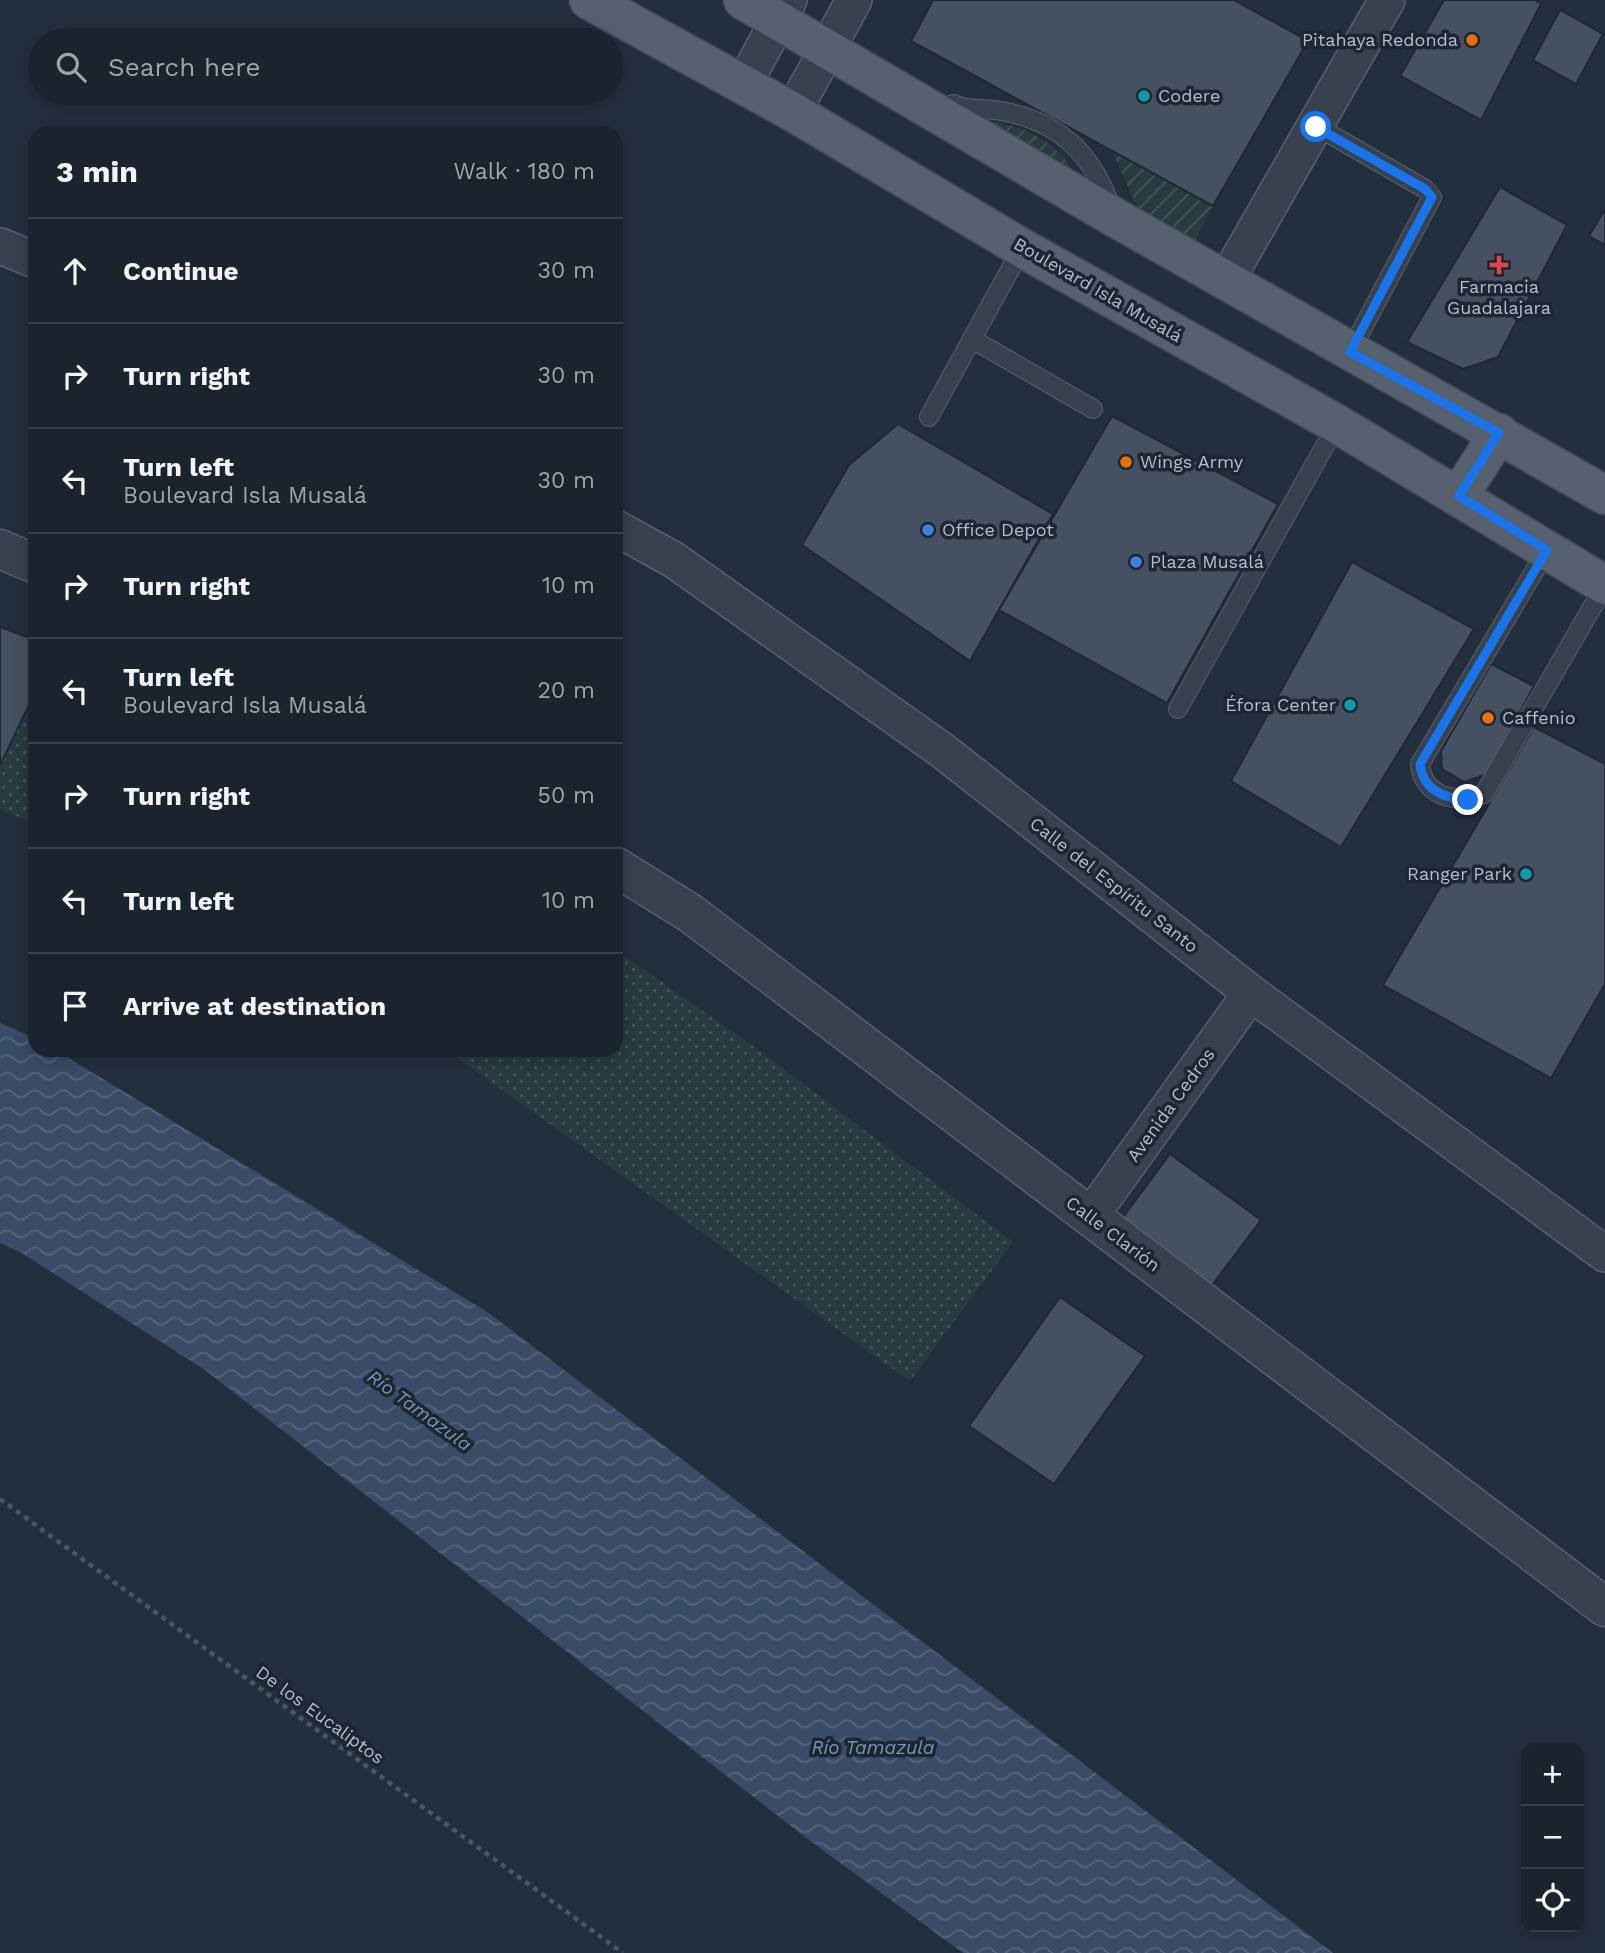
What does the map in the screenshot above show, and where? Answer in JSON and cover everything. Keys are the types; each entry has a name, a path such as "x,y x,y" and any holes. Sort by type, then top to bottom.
{"main road":[{"name":"Boulevard Isla Musalá","path":"589,0 793,112 1023,248 1338,424 1605,585"},
{"path":"743,0 783,10 827,48 949,110 1114,217 1605,495"},
{"path":"1459,496 1499,433"}],"street":[{"path":"793,112 854,0"},
{"path":"1226,281 1387,0"},
{"path":"743,86 783,10"},
{"path":"0,246 28,257"},
{"name":"Calle del Espíritu Santo","path":"623,532 674,560 943,751 1251,993 1605,1254"},
{"path":"0,549 28,561"},
{"name":"Calle Clarión","path":"623,871 690,913 1605,1607"},
{"name":"Avenida Cedros","path":"1090,1217 1251,993"}],"lane":[{"path":"883,63 949,110"},
{"path":"1316,127 1425,189 1432,197 1350,352"},
{"path":"929,417 1023,248"},
{"path":"972,339 1093,409"},
{"path":"1178,709 1338,424"},
{"path":"1547,550 1420,764 1422,776 1428,786 1448,799 1468,800 1483,794 1605,585"}],"path":[{"name":"De los Eucaliptos","path":"0,1499 623,1953"}],"green space":[{"path":"959,117 999,123 1034,135 1062,156 1085,190"},
{"path":"1112,151 1213,206 1189,252 1142,218"},
{"path":"28,707 28,822 0,809 0,765"},
{"path":"623,955 753,1046 1013,1242 910,1381 456,1057 623,1057"}],"water":[{"name":"Río Tamazula","path":"0,1023 28,1035 28,1057 67,1057 489,1313 1333,1953 963,1953 805,1837 205,1370 20,1252 0,1243"}],"building":[{"name":"Codere","path":"933,0 1234,0 1308,41 1213,206 911,41"},
{"name":"Pitahaya Redonda","path":"1444,0 1535,0 1541,4 1481,120 1400,76"},
{"path":"1560,10 1603,34 1576,84 1533,60"},
{"name":"Farmacia Guadalajara","path":"1500,187 1567,225 1498,357 1463,369 1407,342"},
{"path":"1605,209 1605,245 1589,236"},
{"name":"Plaza Musalá","path":"1112,416 1278,504 1167,703 999,610"},
{"name":"Office Depot","path":"898,424 1053,514 970,661 802,545 849,465"},
{"name":"Éfora Center","path":"1352,562 1474,629 1341,847 1231,781"},
{"path":"0,627 28,637 28,707 0,765"},
{"name":"Caffenio","path":"1491,664 1534,686 1487,774 1464,782 1442,769 1441,751"},
{"name":"Ranger Park","path":"1534,727 1605,764 1605,984 1551,1078 1383,985"},
{"path":"1170,1154 1261,1220 1198,1304 1109,1236"},
{"path":"1060,1297 1145,1356 1054,1484 969,1426"}],"place":[{"name":"Pitahaya Redonda","path":"1472,40"},
{"name":"Codere","path":"1144,96"},
{"name":"Farmacia Guadalajara","path":"1499,265"},
{"name":"Wings Army","path":"1126,462"},
{"name":"Office Depot","path":"928,530"},
{"name":"Plaza Musalá","path":"1136,562"},
{"name":"Éfora Center","path":"1350,705"},
{"name":"Caffenio","path":"1488,718"},
{"name":"Ranger Park","path":"1526,874"}],"route":[{"path":"1316,127 1425,189 1432,197 1350,352 1499,433 1459,496 1547,550 1420,764 1422,776 1428,786 1448,799 1468,800"}]}
